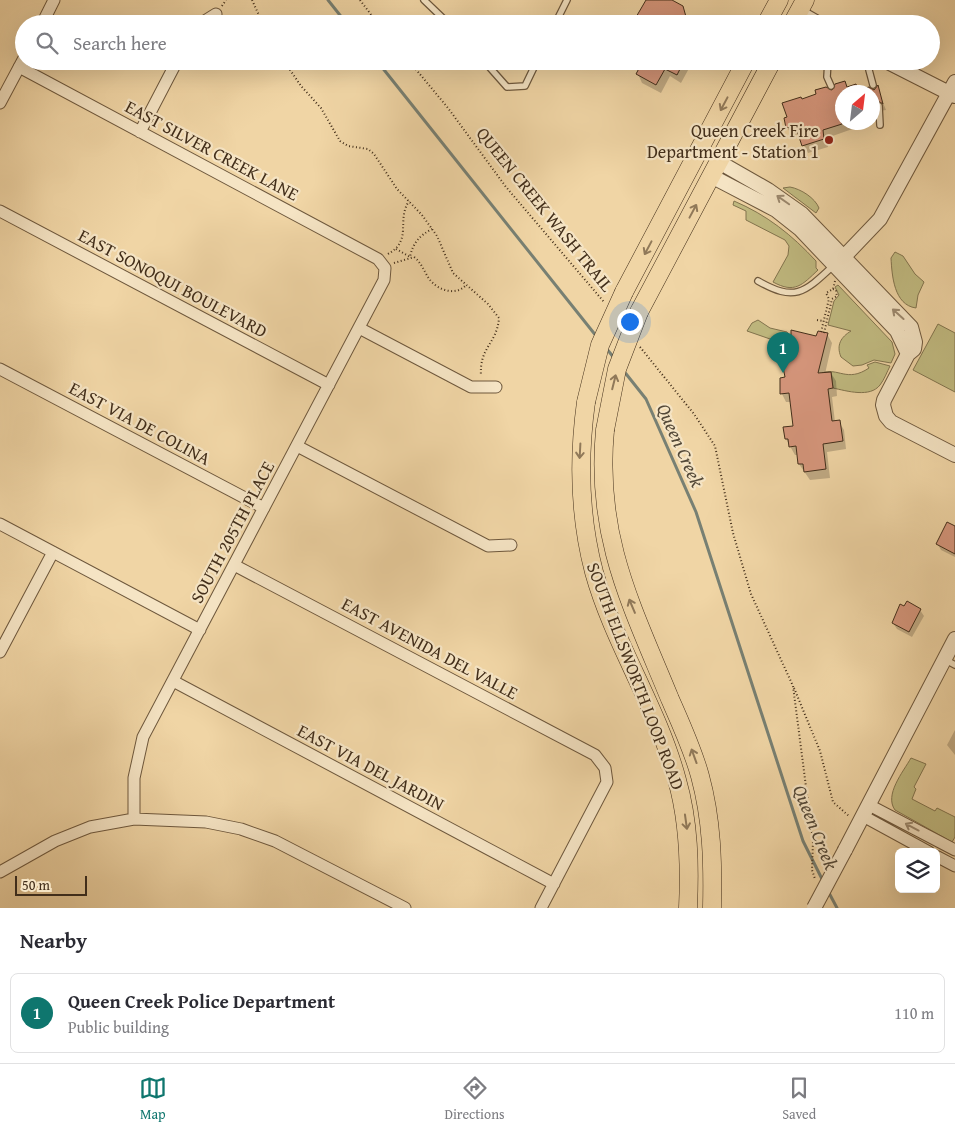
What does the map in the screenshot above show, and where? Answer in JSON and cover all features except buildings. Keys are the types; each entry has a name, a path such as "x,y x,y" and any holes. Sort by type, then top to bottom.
{"main road":[{"path":"771,15 778,2 798,12"},
{"name":"SOUTH ELLSWORTH LOOP ROAD","path":"688,908 688,842 677,779 602,595 586,537 580,475 586,402 600,345 624,292 741,70"},
{"name":"SOUTH ELLSWORTH LOOP ROAD","path":"712,908 713,862 711,835 700,778 689,744 622,582 612,546 603,489 604,430 617,369 639,312 767,70"}],"street":[{"path":"46,15 54,0"},
{"path":"0,103 17,70"},
{"name":"EAST SILVER CREEK LANE","path":"33,70 140,132 382,266"},
{"path":"140,132 173,70"},
{"path":"838,267 880,219 953,90 907,70"},
{"path":"715,169 788,218 838,267 911,326 915,342 914,349 908,354 884,400 883,405 886,416 891,422 955,455"},
{"name":"EAST SONOQUI BOULEVARD","path":"0,211 329,385"},
{"name":"SOUTH 205TH PLACE","path":"134,818 134,778 143,737 384,280 382,266"},
{"path":"359,328 471,387 496,387"},
{"name":"EAST VIA DE COLINA","path":"0,368 264,508"},
{"path":"297,446 488,546 511,545"},
{"path":"0,524 200,630"},
{"path":"0,652 53,552"},
{"name":"EAST AVENIDA DEL VALLE","path":"234,565 595,755 606,768 607,782 554,884"},
{"path":"814,908 863,815 950,662 955,639"},
{"name":"EAST VIA DEL JARDIN","path":"173,681 554,884"},
{"path":"863,815 955,850"},
{"path":"863,815 922,848"},
{"path":"0,872 54,841 90,827 134,818 206,822 241,829 275,841 402,907"},
{"path":"940,858 955,866"},
{"path":"541,908 554,884"}],"lane":[{"path":"424,0 440,15"},
{"path":"560,15 567,0"},
{"path":"492,70 507,87 524,86 532,70"},
{"path":"827,70 827,77 830,86"},
{"path":"869,70 873,85"},
{"path":"758,281 774,290 795,294 812,286 838,267"}],"path":[{"path":"252,0 259,15"},
{"path":"360,0 371,15"},
{"path":"291,70 321,108 340,141 348,146 368,150 374,154 397,189 432,229 453,273 488,304 499,318 498,331 482,357 482,387"},
{"name":"QUEEN CREEK WASH TRAIL","path":"416,70 448,108 506,187 605,303"},
{"path":"382,266 402,240 404,213 409,202"},
{"path":"410,257 414,243 432,229"},
{"path":"396,249 419,261 431,281 441,288 452,292 460,291 466,285"},
{"path":"382,266 410,257"},
{"path":"833,288 837,294 832,299 823,332 829,299 826,293 833,288 838,267"},
{"path":"817,320 824,321"},
{"path":"635,340 694,414 714,446 733,533 751,594 820,751 833,802 863,815"},
{"path":"793,686 812,841 812,870 818,885"}],"shaded area":[{"path":"790,187 811,197 819,208 816,213 783,188"},
{"path":"734,201 768,219 788,234 816,261 816,268 818,270 803,284 798,286 787,287 773,282 788,255 789,246 785,240 746,220 746,211 733,205"},
{"path":"895,252 903,256 915,274 924,282 918,295 916,308 909,306 903,301 896,289 891,258"},
{"path":"838,285 892,342 895,354 891,363 874,360 862,365 853,366 841,357 840,342 851,331 828,325 834,301 839,295 835,287"},
{"path":"758,320 770,328 787,332 789,335 773,340 747,331 752,323"},
{"path":"938,324 955,333 955,392 913,370"},
{"path":"875,362 890,366 876,389 858,392 833,388 831,372 849,375 869,368 867,365"},
{"path":"911,758 926,764 914,787 916,789 912,799 935,811 937,808 955,817 955,837 952,842 895,810 892,804 893,791"}],"waterway":[{"name":"Queen Creek","path":"328,0 340,15"},
{"name":"Queen Creek","path":"384,70 597,337"},
{"name":"Queen Creek","path":"606,348 615,359"},
{"name":"Queen Creek","path":"623,370 646,399 696,512 803,841 823,881"},
{"name":"Queen Creek","path":"828,891 837,908"}],"place":[{"name":"Queen Creek Fire Department - Station 1","path":"829,140"},
{"name":"Queen Creek Police Department","path":"783,373"}]}
